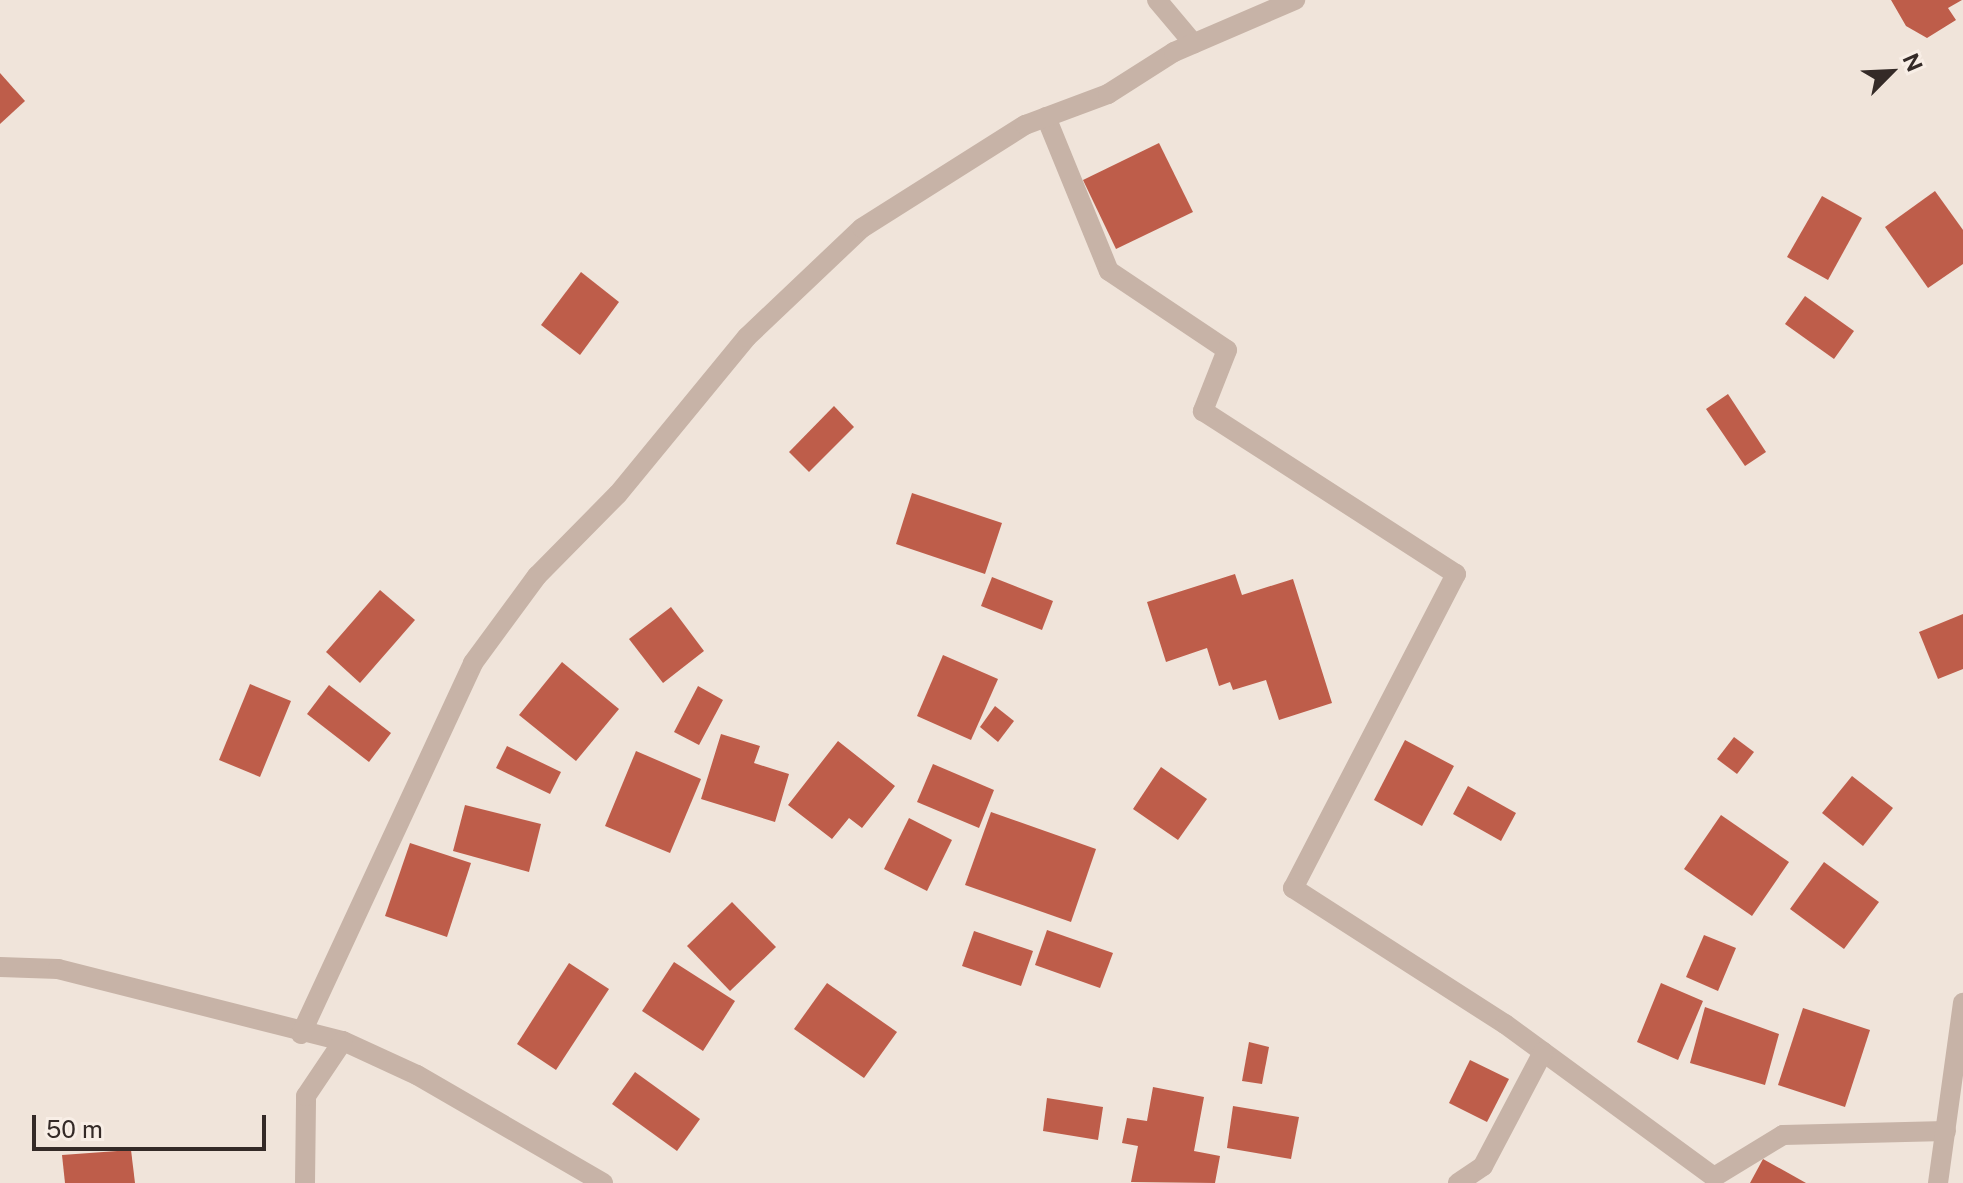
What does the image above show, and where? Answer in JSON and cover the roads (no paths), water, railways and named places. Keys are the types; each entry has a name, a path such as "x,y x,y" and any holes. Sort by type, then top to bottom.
{"street":[{"path":"1157,0 1194,44"},
{"path":"301,1034 473,663 537,576 618,494 747,337 862,228 1046,117 1108,94 1194,44 1295,0"},
{"path":"1046,117 1109,271 1227,350 1203,411 1456,574 1293,888 1543,1052 1714,1177 1783,1135 1946,1131"},
{"path":"0,967 58,969 301,1034 343,1041 417,1075 603,1183"},
{"path":"1938,1183 1963,1003"},
{"path":"305,1183 306,1096 343,1041"},
{"path":"1458,1183 1483,1166 1543,1052"}]}
